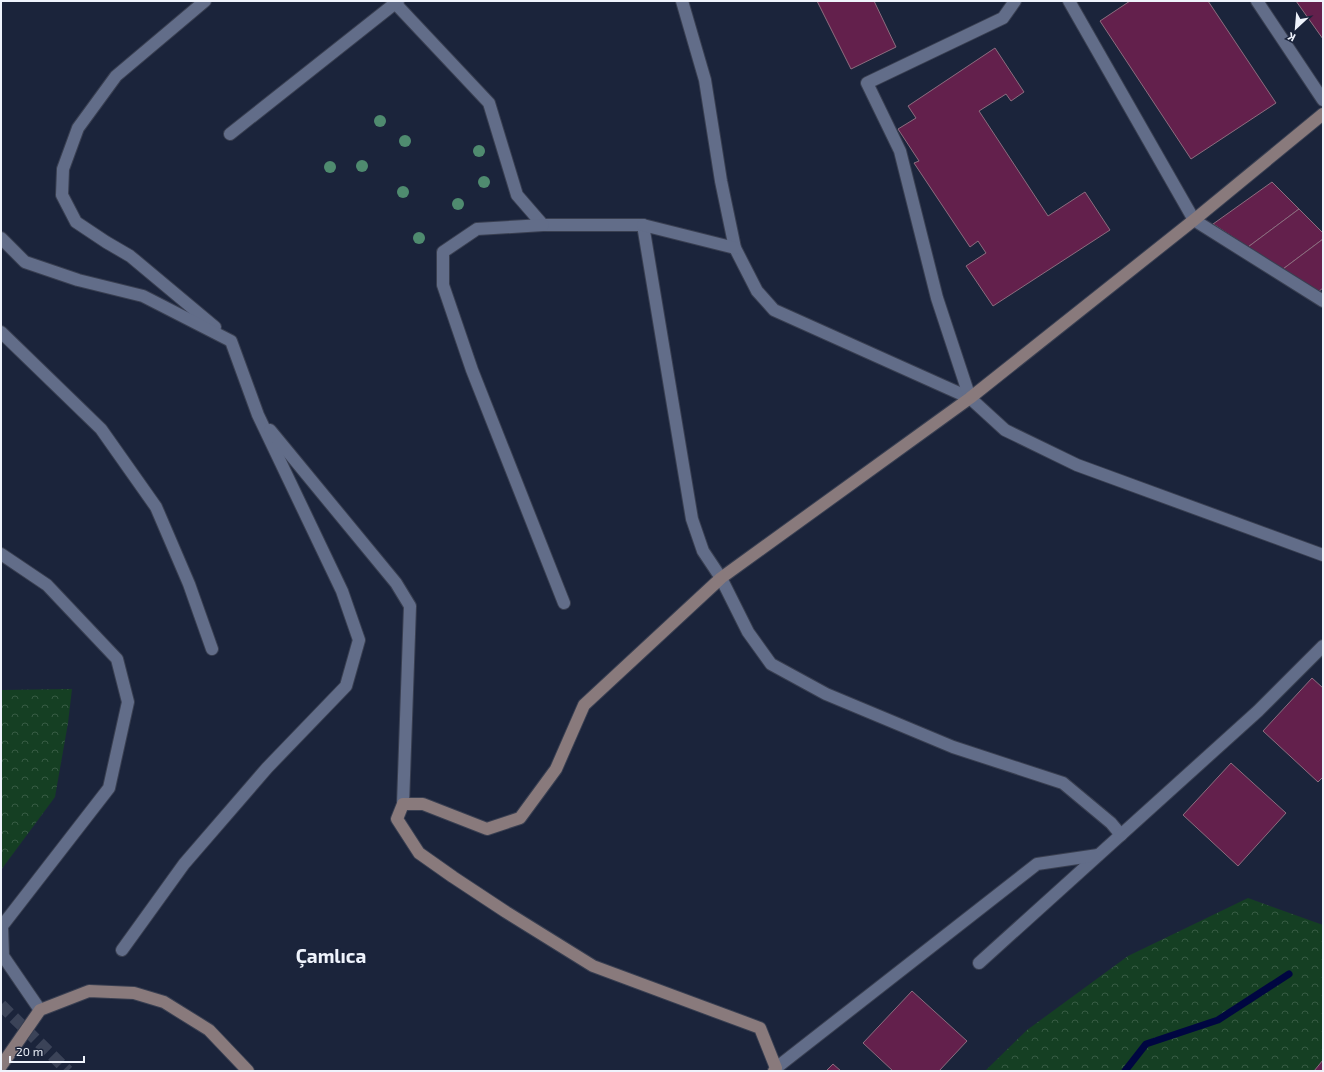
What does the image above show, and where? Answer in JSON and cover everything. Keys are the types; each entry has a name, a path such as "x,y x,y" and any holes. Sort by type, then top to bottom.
{"street":[{"path":"122,950 184,864 267,768 346,686 359,640 342,591 258,415 231,341 130,256 76,222 62,195 63,169 78,128 116,76 206,1"},
{"path":"682,1 704,80 721,182 735,248 757,291 774,310 970,398 1005,430 1077,465 1323,555"},
{"path":"970,398 936,298 900,151 867,83 1003,18 1015,1"},
{"path":"1069,1 1194,220 1323,301"},
{"path":"1257,1 1323,100"},
{"path":"230,134 395,2 489,104 517,195 543,225"},
{"path":"403,804 423,804 487,829 520,818 556,769 584,705 721,578 970,398 1194,220 1323,114"},
{"path":"564,603 472,370 443,285 443,252 477,229 543,225 643,225 735,248"},
{"path":"643,225 692,519 703,551 721,578 748,632 771,664 826,694 953,747 1063,783 1111,823 1121,835"},
{"path":"1,238 25,262 78,280 143,296 231,341"},
{"path":"1,332 101,429 156,507 189,584 212,649"},
{"path":"258,415 396,583 410,606 403,804 397,819 419,853 453,877 593,966 760,1028 775,1070 1038,864 1098,855"},
{"path":"1,554 47,585 117,659 128,702 109,788 2,926 3,956 40,1010"},
{"path":"979,963 1258,711 1323,646"},
{"path":"1,1066 40,1010 89,991 134,993 164,1002 209,1030 248,1071"}],"green space":[{"path":"72,689 68,723 55,797 1,870 1,690"},
{"path":"1248,898 1323,925 1323,1060 1314,1071 985,1071 1027,1030 1128,956"}],"building":[{"path":"817,1 874,1 896,47 851,69"},
{"path":"1130,1 1208,1 1276,103 1191,159 1100,21"},
{"path":"1296,1 1323,1 1323,39"},
{"path":"995,48 1024,92 1011,101 1006,94 979,111 1048,216 1085,192 1110,230 993,306 966,266 986,253 978,241 970,247 914,163 919,161 898,129 916,118 908,106"},
{"path":"1272,182 1299,209 1248,247 1213,224"},
{"path":"1299,209 1323,233 1323,239 1283,269 1248,247"},
{"path":"1323,239 1323,288 1318,292 1283,269"},
{"path":"1312,678 1323,688 1323,777 1318,782 1263,731"},
{"path":"1231,763 1286,813 1238,866 1183,815"},
{"path":"912,991 967,1041 939,1071 893,1071 863,1043"},
{"path":"1323,1060 1323,1071 1314,1071"},
{"path":"833,1064 841,1071 826,1071"}],"waterway":[{"path":"1125,1071 1146,1044 1218,1020 1289,974"}],"tunnel":[{"path":"1,1005 68,1071"}],"district":[{"name":"Çamlıca","path":"331,956"}]}
